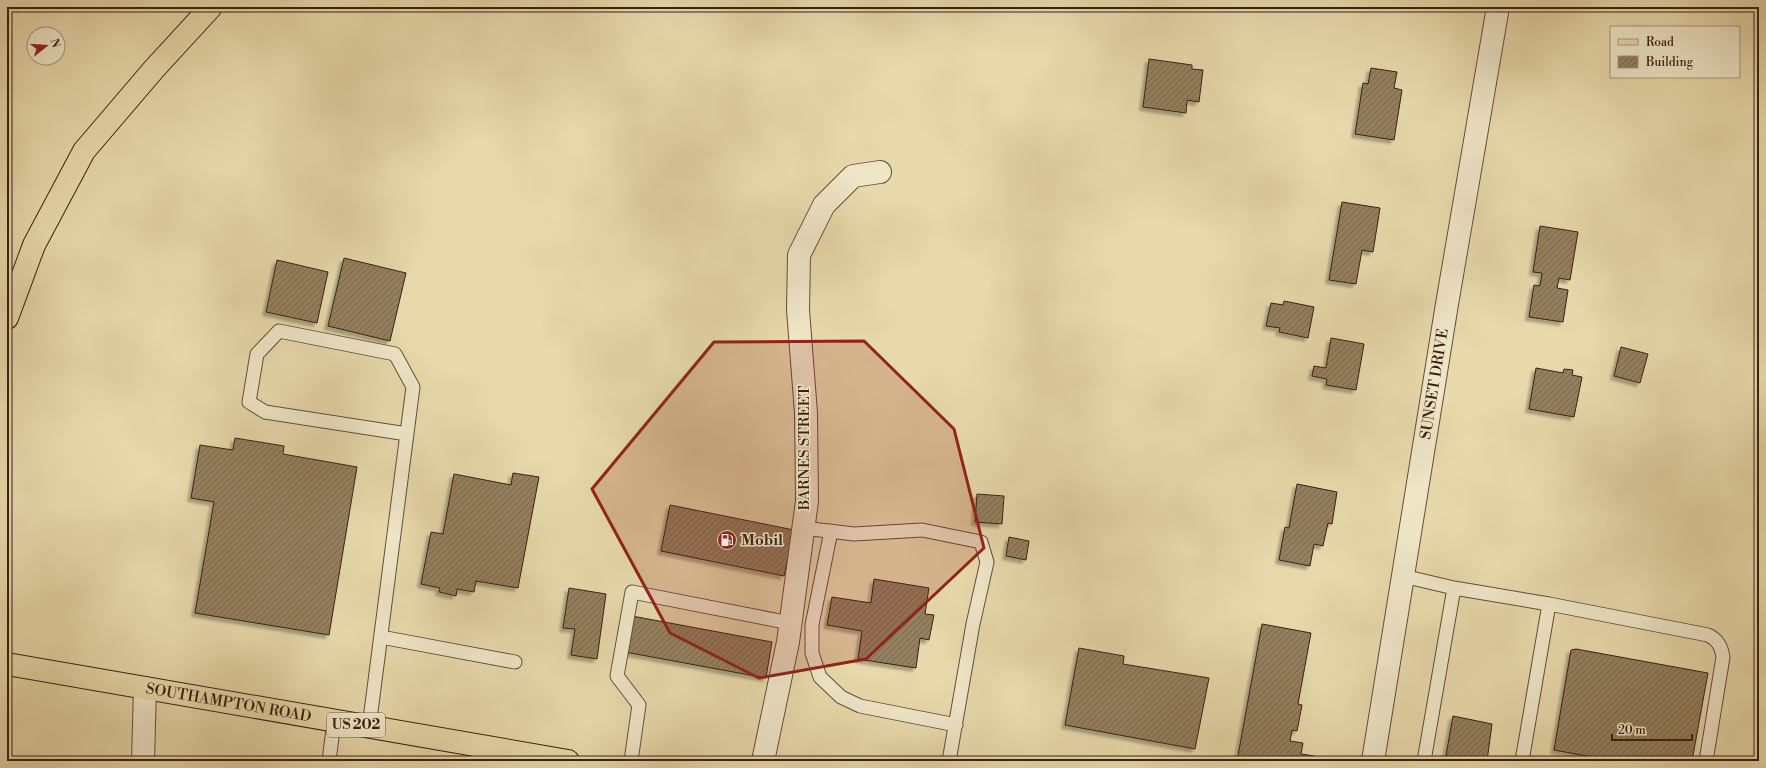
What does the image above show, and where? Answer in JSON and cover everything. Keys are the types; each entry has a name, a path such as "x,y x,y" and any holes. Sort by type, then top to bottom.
{"main road":[{"path":"7,318 34,245 84,151 154,69 211,7"},
{"name":"SOUTHAMPTON ROAD","path":"7,664 568,761"}],"street":[{"name":"SUNSET DRIVE","path":"1373,761 1446,312 1498,7"},
{"name":"BARNES STREET","path":"763,761 790,623 806,501 806,413 798,310 799,255 824,205 853,176 880,172"},
{"path":"143,761 145,688"}],"lane":[{"path":"369,727 381,637 407,434 413,387 395,354 279,331 257,354 249,402 265,412 407,434"},
{"path":"803,528 854,534 922,530 981,542 986,562 973,624 950,761"},
{"path":"831,531 812,625 812,653 820,677 841,697 860,706 956,725"},
{"path":"1403,576 1454,588 1549,604 1708,635 1715,639 1721,646 1723,656 1706,761"},
{"path":"1424,761 1454,588"},
{"path":"631,761 639,705 617,676 632,592 790,623"},
{"path":"1522,761 1549,604"},
{"path":"381,637 515,662"},
{"path":"329,761 334,721"}],"highlighted area":[{"path":"864,341 954,429 984,548 866,659 759,678 670,633 592,489 714,342"}],"building":[{"path":"1149,59 1192,65 1192,69 1203,70 1199,102 1187,100 1186,113 1143,107"},
{"path":"1371,68 1397,72 1394,88 1402,90 1394,140 1355,134 1363,83 1368,84"},
{"path":"1342,202 1380,208 1373,252 1362,250 1356,284 1329,280"},
{"path":"1540,226 1578,232 1570,280 1559,278 1557,288 1568,290 1563,322 1529,317 1534,285 1540,286 1542,273 1533,272"},
{"path":"344,258 406,273 390,341 328,326"},
{"path":"277,260 328,272 317,323 266,312"},
{"path":"1284,301 1314,307 1308,338 1279,332 1280,328 1266,326 1271,303 1283,305"},
{"path":"1331,338 1364,344 1356,390 1326,385 1327,379 1312,376 1314,366 1326,368"},
{"path":"1621,347 1648,354 1640,383 1614,376"},
{"path":"1536,368 1563,373 1564,369 1573,370 1572,375 1582,377 1574,417 1529,409"},
{"path":"235,438 284,446 283,454 357,467 329,635 195,613 214,502 191,498 200,445 233,450"},
{"path":"513,473 539,477 518,588 476,581 474,592 457,589 456,596 439,592 440,588 421,584 431,532 443,534 454,474 511,485"},
{"path":"1297,484 1337,492 1332,524 1328,523 1323,546 1314,544 1310,566 1279,560 1285,527 1289,528"},
{"path":"977,494 1004,496 1002,524 975,522"},
{"name":"Mobil","path":"670,505 794,530 784,576 661,551"},
{"path":"1009,537 1029,541 1026,560 1006,556"},
{"path":"874,579 929,588 925,614 934,615 929,640 920,638 916,668 858,659 862,631 827,625 832,597 871,603"},
{"path":"569,588 606,594 597,659 571,655 575,629 563,628"},
{"path":"632,616 772,642 766,678 625,652"},
{"path":"1262,624 1311,633 1298,704 1302,705 1297,731 1292,730 1290,741 1303,743 1301,754 1314,756 1313,761 1237,761"},
{"path":"1079,648 1124,656 1123,664 1209,678 1195,749 1065,725"},
{"path":"1576,649 1708,673 1692,761 1614,761 1554,750 1571,650"},
{"path":"1453,716 1492,724 1487,761 1445,761"}],"place":[{"name":"Mobil","path":"727,540"}]}
